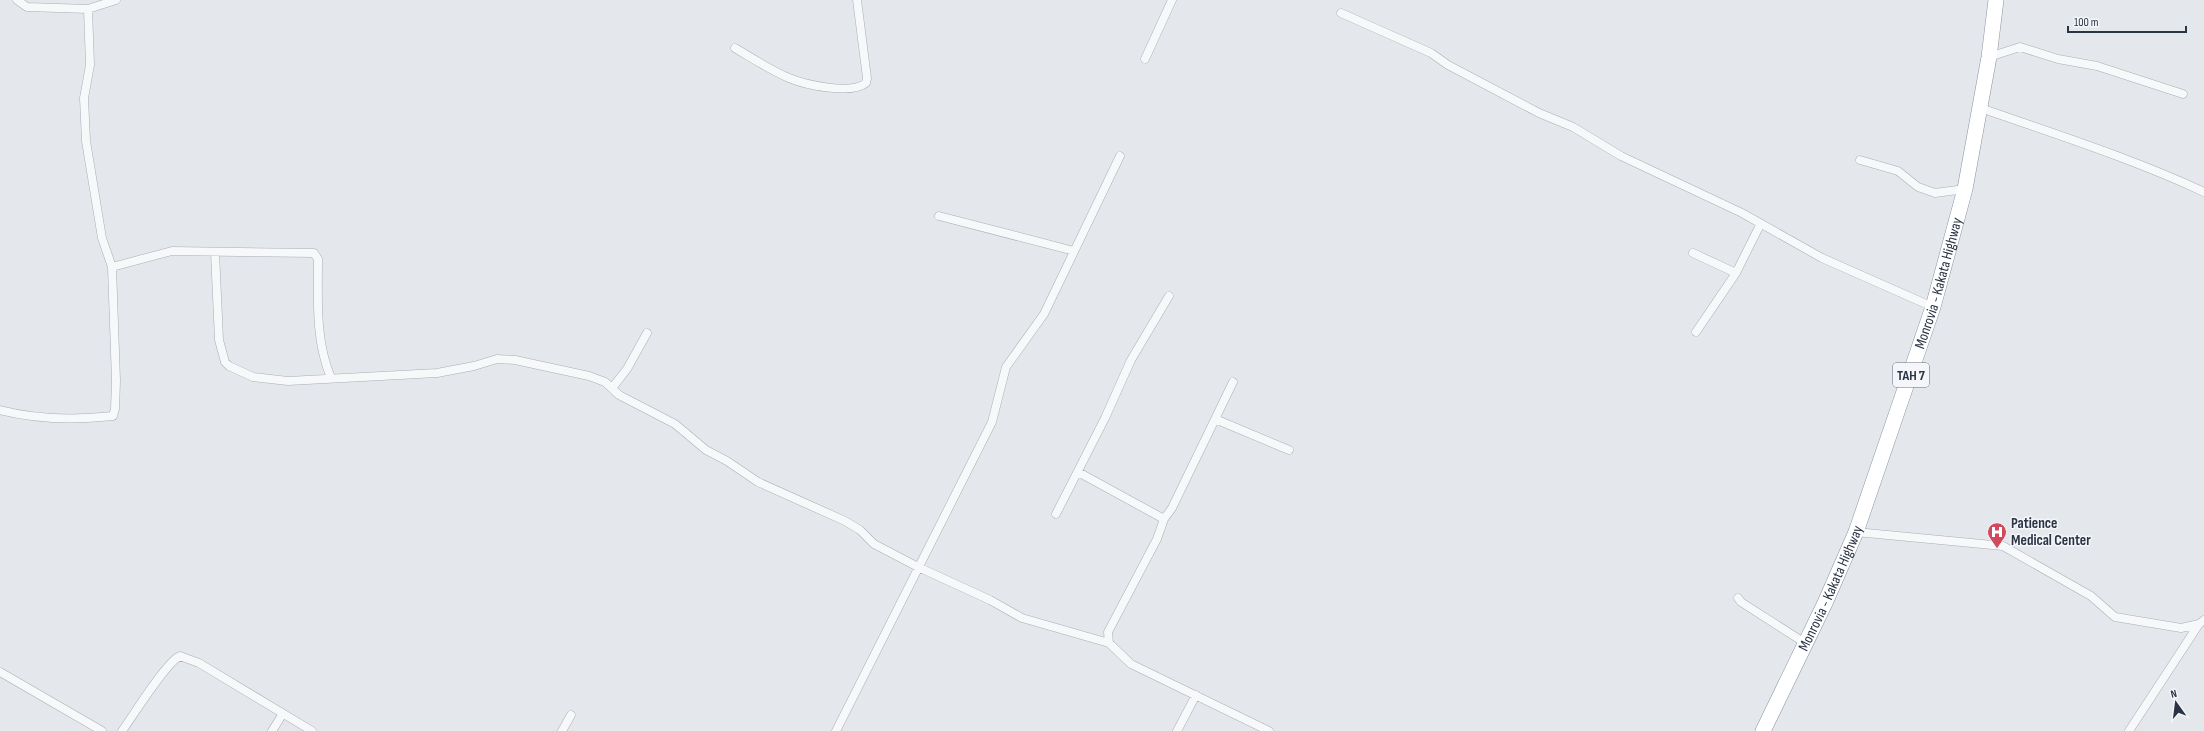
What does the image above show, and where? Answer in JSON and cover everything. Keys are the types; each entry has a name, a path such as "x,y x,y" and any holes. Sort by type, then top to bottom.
{"highway":[{"name":"Monrovia - Kakata Highway","path":"1763,731 1856,532 1933,308 1964,189 1978,107 1989,57 1996,0"}],"street":[{"path":"17,0 27,7 88,9 116,0"},
{"path":"735,48 789,78 830,88 847,89 862,87 866,84 867,78 856,0"},
{"path":"1145,59 1172,0"},
{"path":"0,410 18,414 92,418 113,416 115,408 116,381 112,268 102,238 86,141 84,98 90,65 88,9"},
{"path":"1341,13 1431,53 1448,65 1521,104 1573,127 1621,156 1742,213 1760,225 1822,258 1933,308"},
{"path":"1989,57 2020,47 2058,59 2097,66 2183,94"},
{"path":"1978,107 2092,147 2178,180 2204,192"},
{"path":"836,730 992,422 1006,367 1044,314 1120,156"},
{"path":"1860,160 1898,171 1918,187 1935,193 1964,189"},
{"path":"939,216 1074,251"},
{"path":"1696,332 1736,273 1760,225"},
{"path":"112,268 172,251 314,253 318,259 319,329 324,362 331,378"},
{"path":"215,252 219,340 225,362 242,372 260,378 288,381 437,372 474,366 497,358 515,360 589,376 605,382 619,395 675,424 706,450 727,461 758,482 845,521 860,530 874,544 918,567 990,600 1022,618 1109,643 1131,664 1269,731"},
{"path":"1693,253 1736,273"},
{"path":"1056,514 1106,418 1131,360 1169,296"},
{"path":"612,388 627,369 646,333"},
{"path":"1109,643 1108,632 1157,539 1164,519 1172,508 1233,382"},
{"path":"1215,419 1290,450"},
{"path":"1078,472 1164,519"},
{"path":"1856,532 2003,546 2091,596 2115,617 2181,628 2202,622"},
{"path":"1738,598 1741,602 1805,643"},
{"path":"2129,731 2202,622"},
{"path":"122,731 165,670 176,658 180,656 199,663 282,715 312,731"},
{"path":"0,672 102,731"},
{"path":"1177,731 1196,695"},
{"path":"272,731 282,715"},
{"path":"562,731 571,715"}],"place":[{"name":"Patience Medical Center","path":"1997,549"}]}
